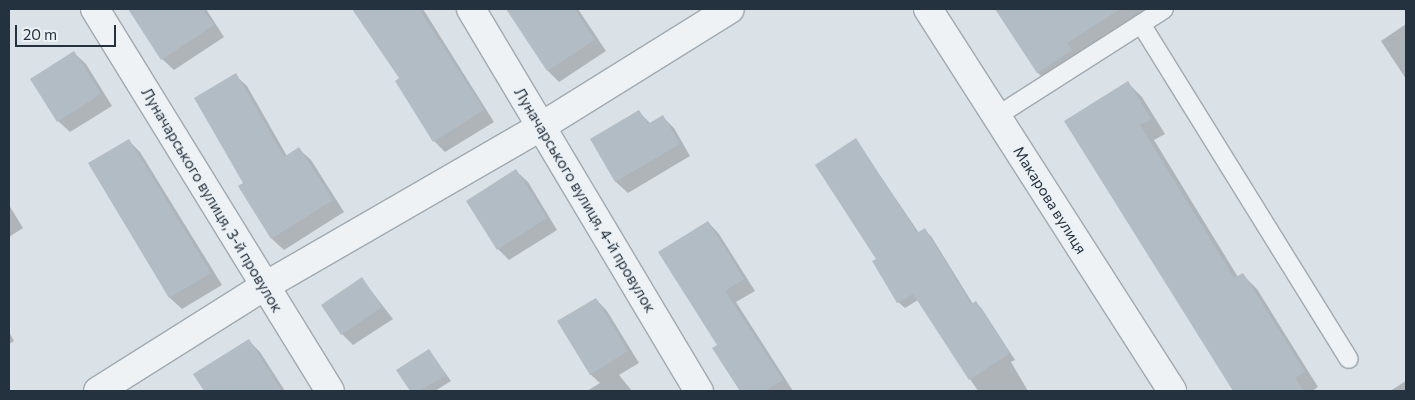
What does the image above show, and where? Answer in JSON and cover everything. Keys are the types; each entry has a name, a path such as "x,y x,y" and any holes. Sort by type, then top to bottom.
{"street":[{"name":"Луначарського вулиця, 3-й провулок","path":"95,9 330,391"},
{"name":"Луначарського вулиця, 4-й провулок","path":"471,9 699,391"},
{"path":"98,391 265,286 542,126 730,9"},
{"name":"Макарова вулиця","path":"928,9 1172,391"}],"lane":[{"path":"997,116 1164,9"},
{"path":"1141,24 1349,360"}],"building":[{"path":"128,9 203,9 214,25 161,60"},
{"path":"352,9 419,9 484,110 433,142 395,81 399,78"},
{"path":"506,9 575,9 595,40 547,71"},
{"path":"995,9 1120,9 1067,43 1072,50 1037,73"},
{"path":"74,51 101,94 57,122 30,79"},
{"path":"236,73 284,157 299,147 333,200 271,239 238,186 243,183 194,98"},
{"path":"1128,81 1151,119 1140,125 1234,278 1243,273 1305,372 1295,378 1304,391 1233,391 1064,121"},
{"path":"639,110 648,124 663,115 680,144 615,182 590,139"},
{"path":"856,138 917,233 925,228 971,304 976,301 1010,353 969,380 913,294 897,303 872,261 876,259 815,165"},
{"path":"129,139 211,273 169,298 88,163"},
{"path":"516,169 547,218 497,250 466,201"},
{"path":"708,221 744,279 725,291 783,380 765,391 740,391 712,348 717,345 658,252"},
{"path":"362,277 382,307 341,335 321,305"},
{"path":"596,298 628,351 590,375 557,321"},
{"path":"249,339 282,391 204,391 193,374"},
{"path":"429,349 446,375 419,391 410,391 396,370"}]}
